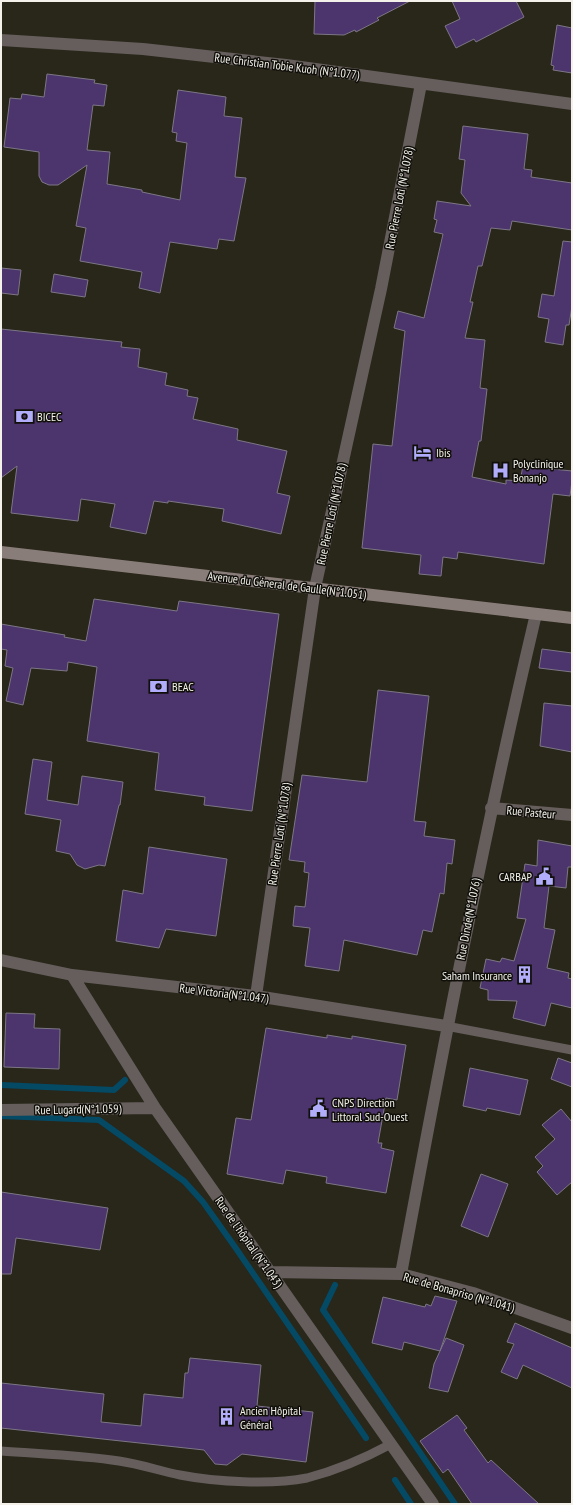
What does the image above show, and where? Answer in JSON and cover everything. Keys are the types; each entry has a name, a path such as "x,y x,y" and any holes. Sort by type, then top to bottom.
{"main road":[{"name":"Avenue du Géneral de Gaulle(N°1.051)","path":"1,552 572,618"}],"street":[{"name":"Rue Christian Tobie Kuoh (N°1.077)","path":"1,40 143,49 286,65 572,104"},
{"name":"Rue Pierre Loti (N°1.078)","path":"256,996 315,588 381,289 421,84"},
{"name":"Rue Dinde(N°1.076)","path":"401,1274 446,1026 491,808 536,614"},
{"name":"Rue Pasteur","path":"491,808 572,815"},
{"name":"Rue Victoria(N°1.047)","path":"1,960 72,975 256,996 446,1026"},
{"name":"Rue de l'hôpital (N°1.043)","path":"72,975 155,1108 433,1504"},
{"name":"Rue Lugard(N°1.059)","path":"1,1110 155,1108"},
{"name":"Rue de Bonapriso (N°1.041)","path":"270,1272 401,1274 473,1293 572,1328"}],"lane":[{"path":"446,1026 572,1050"},
{"path":"1,1451 108,1459 142,1465 180,1475 211,1480 276,1481 307,1478 369,1456 391,1444"}],"building":[{"path":"315,1 410,1 377,18 379,20 356,32 355,30 344,35 314,34"},
{"path":"452,1 516,1 524,17 476,42 474,39 456,48 445,26 460,19"},
{"path":"557,25 572,28 572,73 553,70 554,66 551,65"},
{"path":"47,74 95,80 94,83 107,85 104,106 93,105 87,150 110,152 107,184 142,190 142,192 180,200 187,143 176,141 177,133 172,132 178,90 226,97 224,116 242,118 235,177 246,178 234,241 219,239 217,249 170,242 160,293 139,288 142,272 80,261 86,228 76,226 87,165 58,185 49,185 42,182 39,176 39,152 4,147 10,98 21,99 22,94 44,97"},
{"path":"463,126 528,134 524,169 532,170 531,177 572,183 572,230 512,221 510,230 491,228 482,266 478,266 470,302 473,302 465,338 485,340 480,388 487,389 481,441 479,441 472,477 506,484 506,480 520,481 523,466 572,471 572,481 570,496 553,494 544,564 458,552 457,559 443,557 441,576 419,574 421,555 362,548 373,444 392,446 405,331 394,328 398,311 424,318 443,234 434,232 437,220 434,219 437,201 471,206 461,193 465,160 459,159"},
{"path":"563,241 572,242 572,306 569,325 566,325 563,345 545,342 549,319 538,317 542,294 554,296"},
{"path":"1,268 21,270 18,295 1,293"},
{"path":"54,274 88,280 85,297 51,292"},
{"path":"1,329 122,342 121,347 140,349 138,367 167,373 165,385 188,390 187,396 198,398 193,419 238,429 237,440 287,451 277,493 290,496 281,534 222,521 224,509 168,501 168,503 154,501 146,534 110,527 115,504 81,499 78,521 11,513 17,466 1,478"},
{"path":"94,599 177,611 179,601 279,614 252,811 204,805 205,797 155,790 159,753 87,741 97,667 68,662 67,671 31,668 23,705 6,701 13,668 5,666 7,650 1,649 1,624 65,635 64,637 86,641"},
{"path":"542,649 572,653 572,672 539,668"},
{"path":"378,690 429,696 414,821 426,822 424,836 455,840 452,864 447,863 444,894 440,893 432,932 423,930 417,955 344,940 339,971 305,966 310,928 293,926 295,906 305,907 309,873 304,872 305,862 289,860 302,775 367,782"},
{"path":"544,703 572,706 572,752 540,746"},
{"path":"33,759 52,762 47,800 78,805 82,776 123,782 120,805 105,866 99,865 85,869 77,865 70,854 56,851 61,820 25,814"},
{"path":"538,840 572,846 572,867 568,867 566,888 549,886 544,928 555,930 547,968 569,973 568,978 572,979 572,1008 551,1003 545,1026 513,1018 517,1001 488,1000 488,990 480,988 486,959 500,962 502,958 514,961 526,919 517,918 525,864 537,866"},
{"path":"149,847 227,859 216,936 166,929 159,948 116,941 123,890 143,894"},
{"path":"6,1013 35,1014 34,1028 60,1029 59,1069 4,1067"},
{"path":"266,1028 327,1038 327,1035 352,1039 352,1036 406,1045 397,1100 386,1098 378,1143 382,1143 381,1148 394,1151 386,1193 326,1183 327,1177 286,1170 283,1184 227,1174 236,1118 251,1120"},
{"path":"558,1058 572,1063 572,1087 551,1079"},
{"path":"470,1068 528,1080 520,1115 487,1108 486,1111 463,1106"},
{"path":"561,1109 572,1122 572,1182 557,1195 537,1172 543,1166 535,1157 555,1139 542,1125"},
{"path":"481,1174 508,1184 488,1237 461,1226"},
{"path":"1,1192 108,1208 100,1250 16,1238 11,1274 1,1274"},
{"path":"435,1296 457,1301 440,1351 404,1342 402,1350 372,1343 383,1297 425,1307 426,1304 431,1306"},
{"path":"515,1323 572,1348 572,1388 523,1365 517,1379 501,1372 514,1344 507,1342"},
{"path":"446,1338 464,1345 448,1392 429,1388 434,1364"},
{"name":"Ancien Hôpital Général","path":"190,1358 261,1365 257,1406 313,1412 306,1462 242,1454 227,1465 215,1464 204,1450 1,1428 1,1383 104,1394 101,1422 141,1426 144,1394 183,1398 185,1373 188,1373"},
{"path":"457,1415 467,1428 464,1430 488,1463 491,1460 539,1504 472,1504 448,1469 443,1473 420,1441"}],"waterway":[{"path":"1,1085 114,1090 125,1080"},
{"path":"1,1116 99,1120 184,1181 203,1202 235,1247 366,1438"},
{"path":"335,1285 323,1310 455,1504"},
{"path":"395,1480 411,1504"}],"place":[{"name":"BICEC","path":"24,416"},
{"name":"Ibis","path":"423,452"},
{"name":"Polyclinique Bonanjo","path":"500,470"},
{"name":"BEAC","path":"159,686"},
{"name":"CARBAP","path":"545,876"},
{"name":"Saham Insurance","path":"525,975"},
{"name":"CNPS Direction Littoral Sud-Ouest","path":"319,1109"},
{"name":"Ancien Hôpital Général","path":"227,1417"}]}
